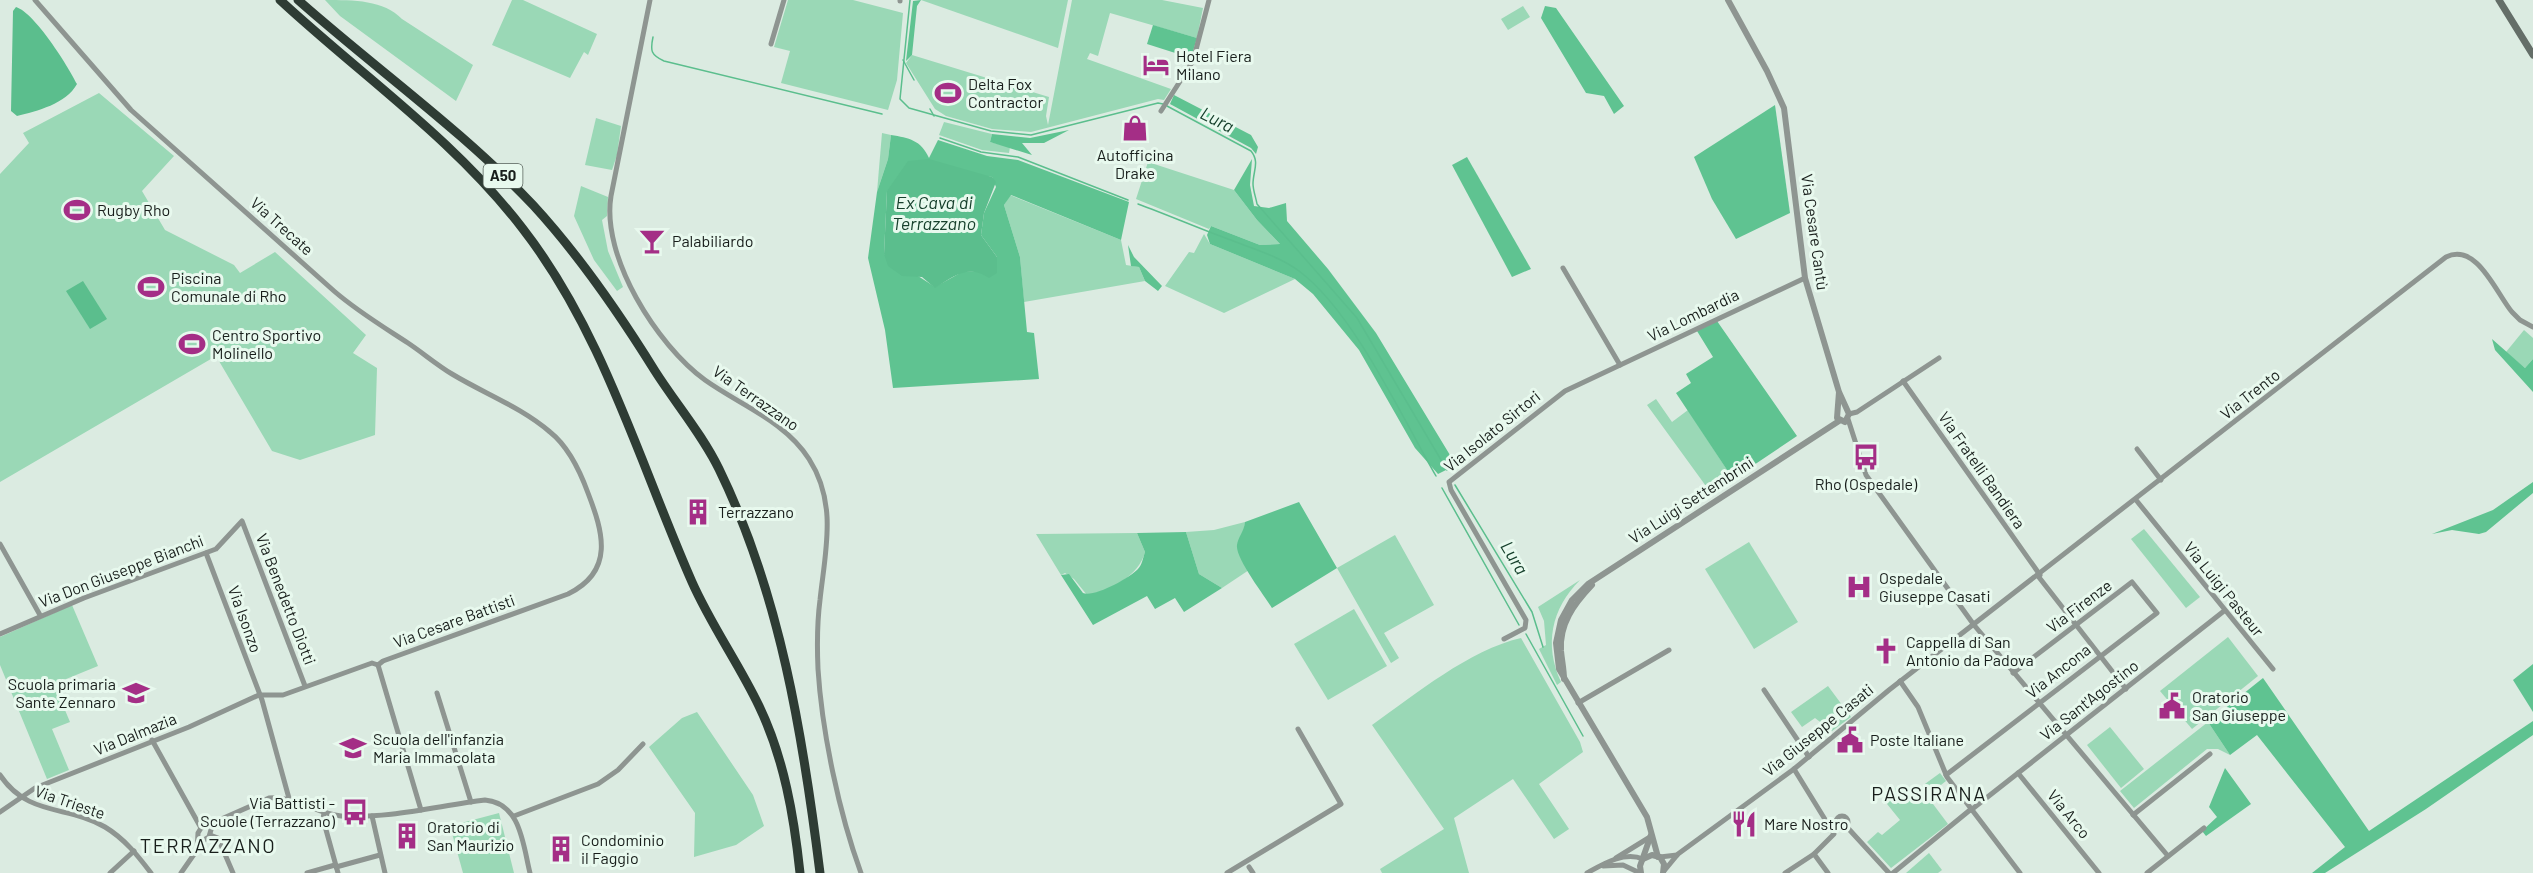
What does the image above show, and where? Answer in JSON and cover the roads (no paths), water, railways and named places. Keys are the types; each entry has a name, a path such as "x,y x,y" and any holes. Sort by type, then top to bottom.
{"highway":[{"name":"A50","path":"280,0 423,123 479,177 525,230 563,289 603,366 668,523 716,630 750,688 770,731 793,814 800,873"},
{"name":"A50","path":"298,0 476,150 550,224 626,323 707,448 731,497 769,599 805,764 820,873"}],"main road":[{"path":"2499,0 2533,55"}],"street":[{"name":"Via Trecate","path":"35,0 131,110 348,303 450,373 494,394 547,429"},
{"name":"Via Terrazzano","path":"650,0 611,196 609,214 613,235 631,285 667,343 703,378 765,417 787,434 808,458 820,483 829,526 819,612 821,700 847,830 861,873"},
{"path":"771,44 784,0"},
{"path":"1161,111 1193,61 1209,0"},
{"name":"Via Cesare Cantù","path":"1728,0 1767,70 1784,108 1805,278 1839,392 1843,416 1869,480 1974,625 2168,856"},
{"name":"Via Trento","path":"1974,625 2450,255 2465,254 2472,257 2512,312 2533,327"},
{"path":"1563,268 1620,365"},
{"name":"Via Lombardia","path":"1593,378 1805,278"},
{"path":"1843,416 1939,358"},
{"name":"Via Isolato Sirtori","path":"1504,639 1525,628 1526,620 1448,484 1550,400 1593,378"},
{"name":"Via Fratelli Bandiera","path":"1904,381 2039,575 2126,689"},
{"name":"Via Luigi Settembrini","path":"1664,872 1664,864 1659,857 1647,817 1564,680 1561,647 1566,621 1576,601 1599,578 1843,416"},
{"name":"Via Cesare Battisti","path":"421,810 378,665 383,661 568,594 582,585 594,572 602,553 601,526 574,462 547,429"},
{"path":"2137,449 2161,480"},
{"name":"Via Luigi Pasteur","path":"2136,500 2273,669"},
{"name":"Via Don Giuseppe Bianchi","path":"0,634 40,615 220,547 237,523 242,521"},
{"name":"Via Benedetto Diotti","path":"242,521 305,686"},
{"path":"0,544 40,615"},
{"name":"Via Isonzo","path":"206,553 260,695 290,802"},
{"name":"Via Firenze","path":"2013,673 2132,582"},
{"name":"Via Ancona","path":"1946,775 2157,613 2132,582"},
{"name":"Via Sant'Agostino","path":"1891,873 2224,611"},
{"name":"Via Giuseppe Casati","path":"1664,872 1678,854 1794,769 1900,681 1974,625"},
{"path":"1578,703 1669,650"},
{"name":"Via Dalmazia","path":"0,812 35,788 260,695 283,695 372,663 378,665"},
{"path":"1900,681 1918,707 1946,775 1970,810 2020,873"},
{"path":"1764,690 1809,757"},
{"path":"437,693 471,802"},
{"path":"1227,873 1341,804 1298,729"},
{"path":"152,741 207,830 218,838 232,873"},
{"path":"514,816 598,784 612,775 643,744"},
{"path":"2133,815 2210,754"},
{"path":"1794,769 1834,834"},
{"name":"Via Arco","path":"2018,773 2099,873"},
{"name":"Via Trieste","path":"0,775 20,798 104,826 134,851 151,873"},
{"path":"181,873 213,824 231,813 269,798 324,813 372,816 471,802 494,802 506,808 514,816 530,873"},
{"path":"324,813 323,819 336,868"},
{"path":"372,816 385,873"},
{"path":"1827,822 1840,824 1891,873"},
{"path":"1785,873 1814,854 1834,834 1840,824"},
{"path":"2147,873 2204,828"},
{"path":"202,838 198,831 207,830"},
{"path":"1641,873 1640,866 1651,834"},
{"path":"1590,871 1610,861 1651,834"},
{"path":"110,873 134,851"},
{"name":"Via Giuseppe Casati","path":"1659,857 1678,854"},
{"path":"1814,854 1828,873"},
{"path":"307,873 336,868 380,855"},
{"path":"1610,861 1631,857 1643,859 1649,856 1659,857"},
{"path":"1590,871 1617,864 1641,873"},
{"path":"1249,867 1253,873"}],"water":[{"path":"16,7 24,11 41,29 59,53 77,84 66,97 58,102 17,116 11,111 13,11"},
{"name":"Ex Cava di Terrazzano","path":"929,159 992,177 996,182 984,213 981,235 997,257 997,273 989,278 974,272 961,273 935,288 922,277 902,276 888,266 884,254 887,191 908,161"},
{"path":"83,281 107,319 90,329 66,291"}],"waterway":[{"name":"Lura","path":"910,0 900,99 909,108 991,131 1031,135 1158,103 1163,104"},
{"path":"653,37 652,52 664,61 882,114"},
{"path":"903,60 914,80"},
{"name":"Lura","path":"1167,106 1251,151 1256,163 1253,189 1257,204 1357,318 1447,470"},
{"name":"Lura","path":"930,109 934,116"},
{"path":"940,138 981,152 1018,157 1128,200"},
{"path":"1138,204 1274,257 1299,271 1319,289 1357,338 1375,366 1436,476"},
{"name":"Lura","path":"1455,485 1532,612 1543,647"},
{"path":"1442,488 1519,625"},
{"path":"1526,634 1583,736"}],"place":[{"name":"Hotel Fiera Milano","path":"1156,65"},
{"name":"Delta Fox Contractor","path":"948,93"},
{"name":"Autofficina Drake","path":"1135,128"},
{"name":"Rugby Rho","path":"77,210"},
{"name":"Palabiliardo","path":"652,241"},
{"name":"Piscina Comunale di Rho","path":"151,287"},
{"name":"Centro Sportivo Molinello","path":"192,344"},
{"name":"Rho (Ospedale)","path":"1866,457"},
{"name":"Terrazzano","path":"698,512"},
{"name":"Ospedale Giuseppe Casati","path":"1859,587"},
{"name":"Cappella di San Antonio da Padova","path":"1886,651"},
{"name":"Scuola primaria Sante Zennaro","path":"136,693"},
{"name":"Oratorio San Giuseppe","path":"2172,706"},
{"name":"Poste Italiane","path":"1850,740"},
{"name":"Scuola dell'infanzia Maria Immacolata","path":"353,748"},
{"name":"Via Battisti - Scuole (Terrazzano)","path":"355,812"},
{"name":"Mare Nostro","path":"1744,824"},
{"name":"Oratorio di San Maurizio","path":"407,836"},
{"name":"Condominio il Faggio","path":"561,849"}],"district":[{"name":"PASSIRANA","path":"1929,794"},
{"name":"TERRAZZANO","path":"208,846"}]}
